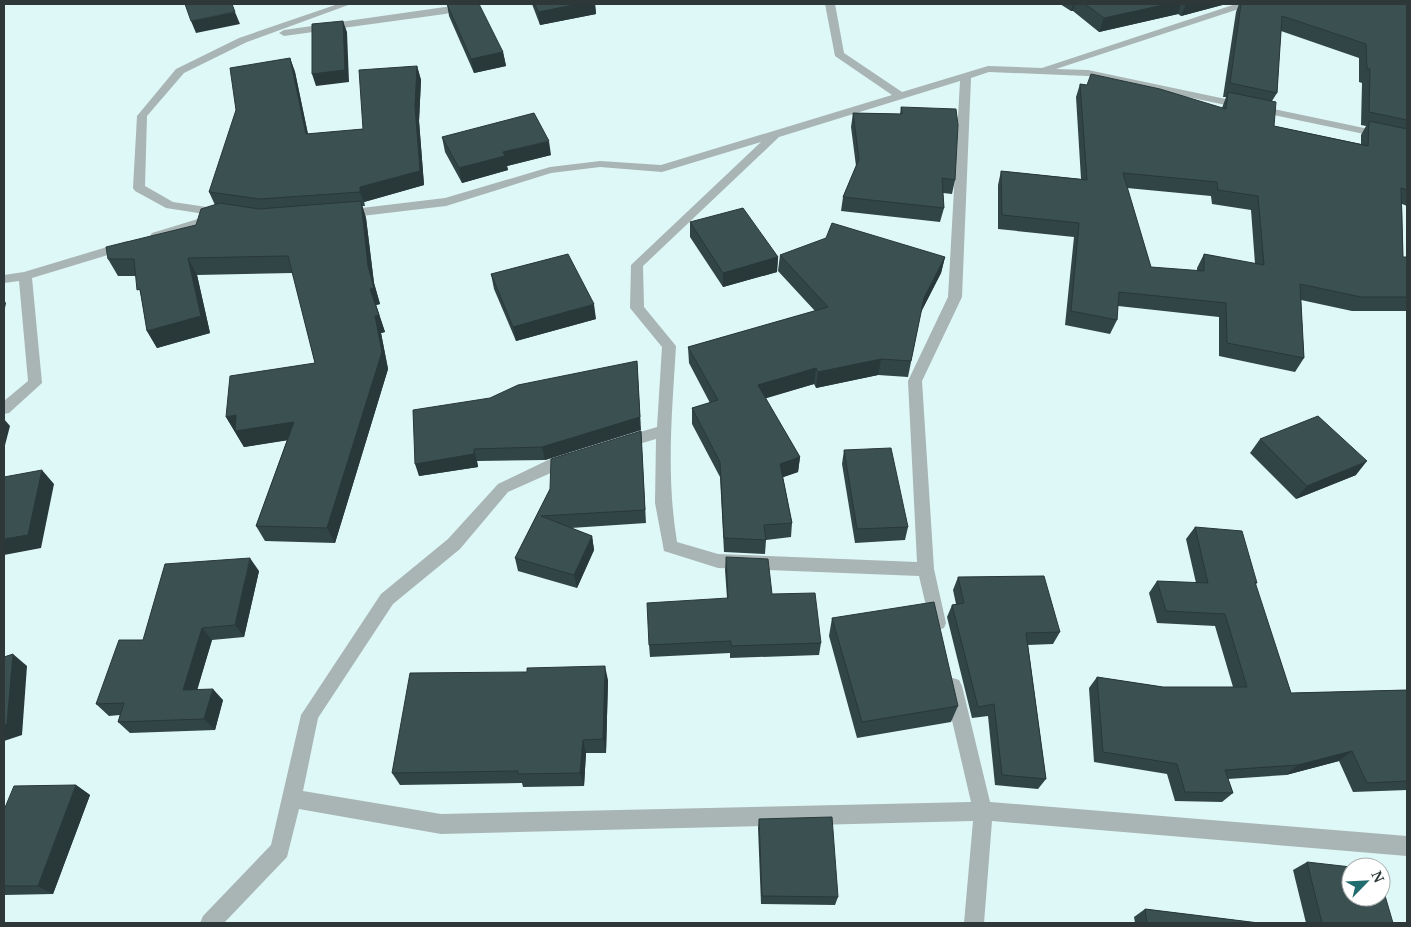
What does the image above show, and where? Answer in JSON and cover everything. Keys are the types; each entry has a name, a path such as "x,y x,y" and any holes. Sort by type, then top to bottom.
{"street":[{"path":"4,280 26,276 228,214 170,205 139,188 142,116 180,71 243,40 346,4"},
{"path":"243,40 307,29 445,12 478,4"},
{"path":"830,4 839,54 855,63 899,96"},
{"path":"1038,70 1246,4"},
{"path":"331,215 378,212 446,202 550,170 600,164 662,169 988,69 1088,73 1404,141"},
{"path":"942,637 926,569 915,382 955,297 966,75"},
{"path":"777,133 637,265 637,308 669,346 664,431 663,504 670,546 718,561 926,569"},
{"path":"4,409 35,383 26,276"},
{"path":"609,447 664,431"},
{"path":"210,923 280,850 310,715 386,599 454,544 503,488 555,463 582,455"},
{"path":"951,676 983,811 974,923"},
{"path":"291,798 441,824 983,811 1407,846"}],"building":[{"path":"185,4 232,4 235,12 191,21"},
{"path":"447,4 479,4 503,52 471,59"},
{"path":"535,4 579,4 538,12"},
{"path":"1085,4 1168,4 1104,18"},
{"path":"1241,4 1407,4 1407,120 1369,112 1370,69 1367,69 1366,44 1282,16 1277,93 1230,83"},
{"path":"343,21 345,70 312,74 312,24"},
{"path":"290,58 306,134 363,129 359,70 417,66 415,106 420,171 360,187 360,192 260,199 209,192 236,110 230,68"},
{"path":"1091,74 1160,89 1226,109 1228,92 1276,102 1274,126 1368,146 1369,121 1407,129 1407,190 1401,188 1403,257 1407,257 1407,297 1361,297 1300,284 1304,358 1227,343 1226,303 1119,292 1117,320 1071,311 1079,223 1002,215 1001,171 1087,180 1080,84 1087,85","holes":["1123,173 1217,182 1218,190 1258,196 1264,265 1204,254 1204,271 1151,267"]},
{"path":"901,107 956,109 958,125 955,180 942,178 944,208 843,197 859,159 853,113 902,114"},
{"path":"534,113 549,141 503,152 505,156 459,168 442,137"},
{"path":"361,201 368,266 374,288 370,289 379,315 375,316 382,352 327,528 256,526 294,422 235,431 236,415 226,417 230,376 315,363 288,256 188,258 201,316 147,331 140,289 137,290 134,259 108,259 106,247 196,225 201,209 220,203 259,209"},
{"path":"743,208 778,257 723,273 690,222"},
{"path":"832,223 945,257 924,298 911,361 881,359 818,372 816,368 758,385 800,457 780,464 792,523 764,525 766,540 724,538 720,462 692,408 718,400 688,347 828,307 780,255 826,238"},
{"path":"568,254 594,304 513,327 491,274"},
{"path":"637,361 640,417 542,447 474,449 474,454 415,464 413,410 490,398 518,385"},
{"path":"1318,416 1367,461 1307,486 1260,439"},
{"path":"641,431 645,510 541,516 592,536 574,575 515,558 550,489 551,459"},
{"path":"891,448 908,527 857,529 844,450"},
{"path":"42,470 28,535 4,539 4,477"},
{"path":"1195,527 1242,531 1257,583 1255,582 1291,693 1407,690 1407,781 1367,783 1352,751 1298,765 1225,770 1233,793 1185,792 1177,764 1103,752 1097,677 1163,687 1247,687 1225,614 1166,611 1157,581 1208,583"},
{"path":"726,557 768,559 772,594 815,593 821,643 731,646 731,641 649,645 647,603 728,598"},
{"path":"250,558 235,625 202,628 183,690 213,689 204,719 118,722 124,703 96,704 119,640 143,640 165,564"},
{"path":"1044,576 1060,632 1026,633 1046,779 1002,775 994,704 978,707 952,605 964,603 958,577"},
{"path":"934,602 958,706 862,722 832,618"},
{"path":"13,654 7,724 4,725 4,657"},
{"path":"605,666 603,739 583,740 580,773 518,774 518,771 392,773 410,673 527,672 527,668"},
{"path":"76,785 38,886 4,886 4,810 14,786"},
{"path":"832,817 838,897 762,896 759,819"},
{"path":"1307,862 1341,866 1341,907 1388,907 1393,923 1322,923"},
{"path":"1145,909 1259,923 1147,923"}]}
